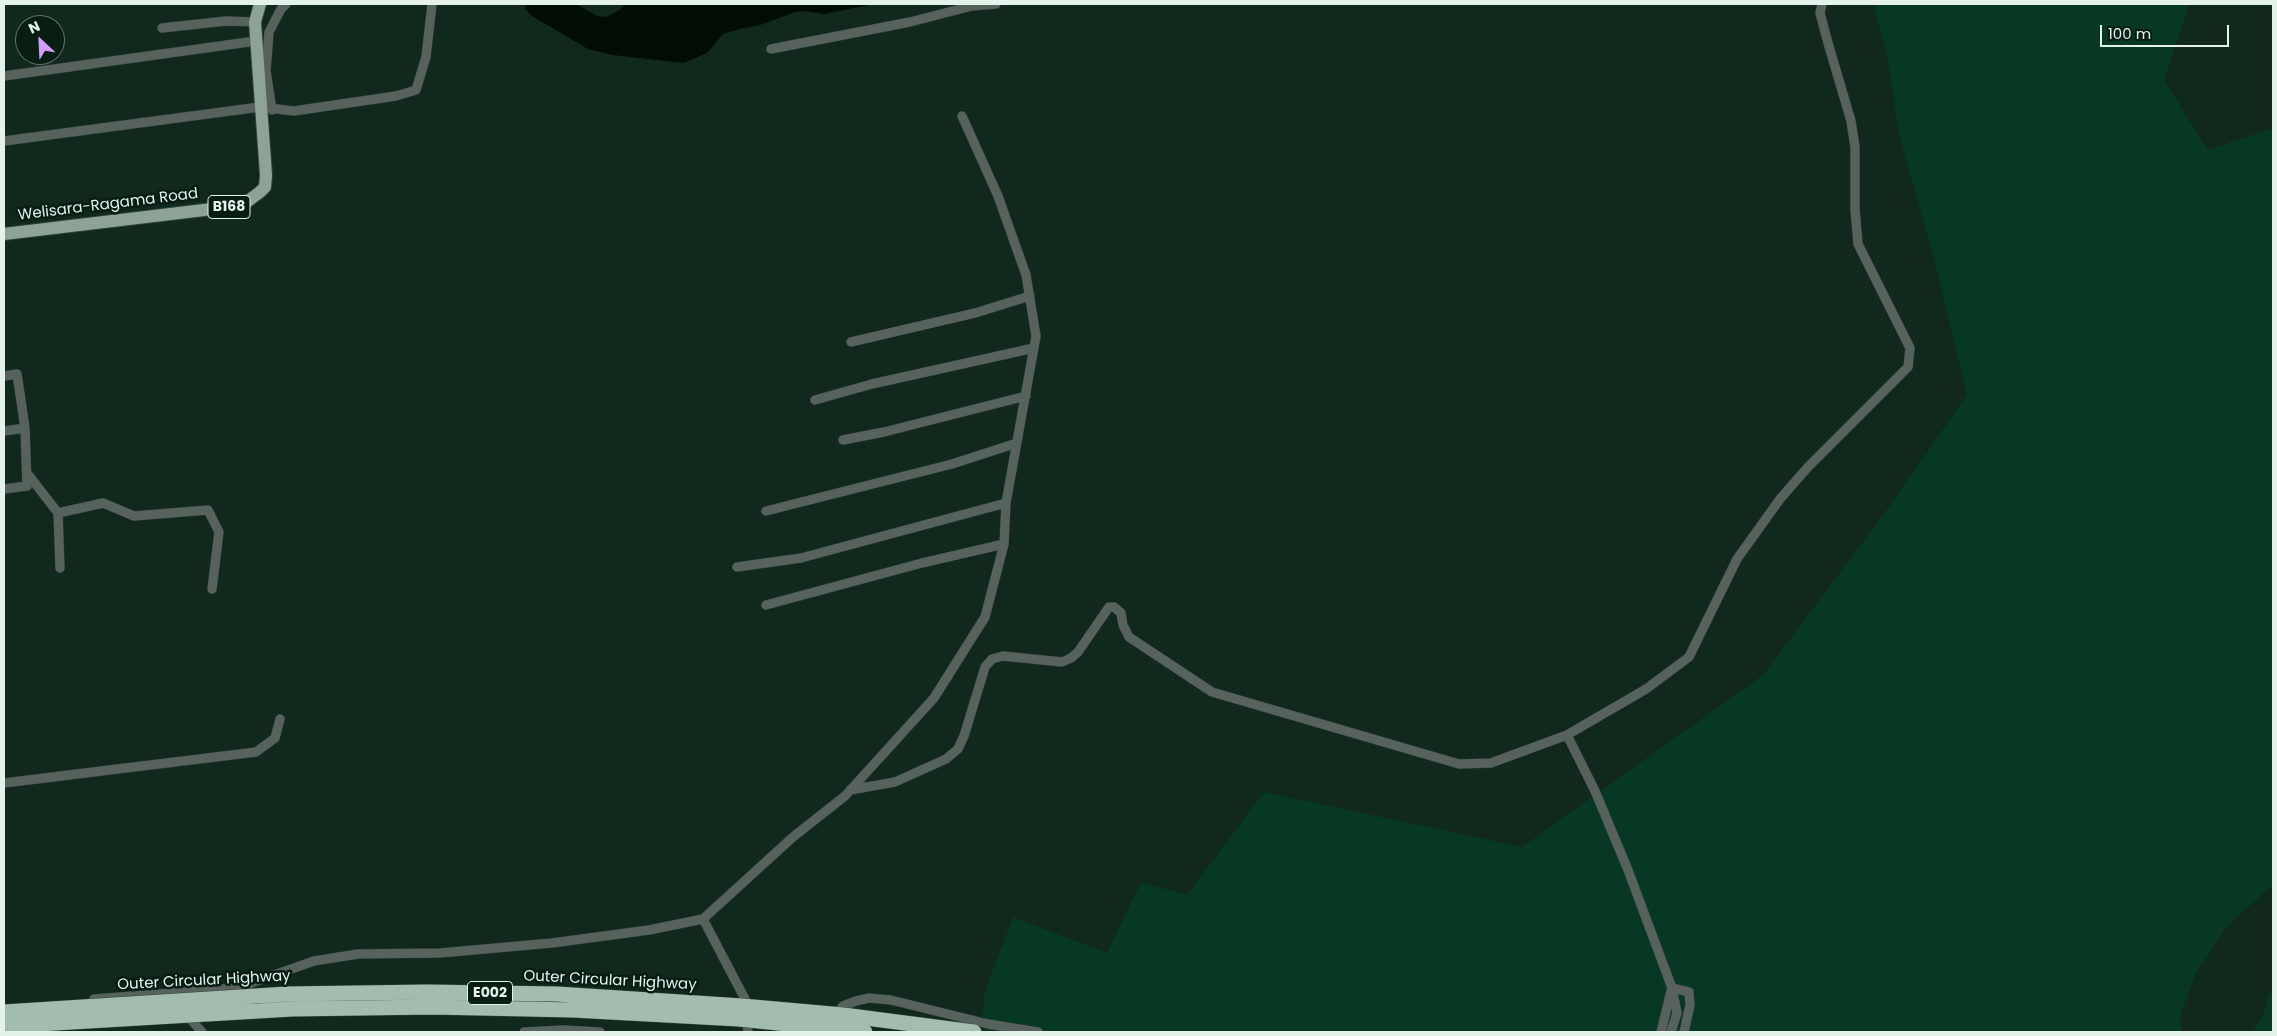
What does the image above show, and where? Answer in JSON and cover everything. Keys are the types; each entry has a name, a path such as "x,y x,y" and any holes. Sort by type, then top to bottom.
{"highway":[{"name":"Outer Circular Highway","path":"4,1012 287,994 427,992 557,994 643,998 843,1015 974,1032"},
{"name":"Outer Circular Highway","path":"4,1026 292,1009 433,1007 573,1010 739,1019 866,1032"}],"main road":[{"name":"Welisara-Ragama Road","path":"4,234 229,207 248,201 260,192 266,181 266,108 256,41 255,22 259,4"}],"street":[{"path":"266,108 269,32 281,9 286,4"},
{"path":"4,141 266,108 294,111 396,96 416,90 426,57 432,4"},
{"path":"770,49 910,22 973,5 996,4"},
{"path":"850,790 895,782 946,759 958,749 964,736 985,667 992,659 1003,656 1062,662 1072,658 1108,607 1114,607 1121,613 1122,625 1129,637 1212,692 1459,764 1490,763 1567,735 1646,689 1689,656 1736,559 1780,499 1908,367 1910,348 1858,244 1854,209 1855,147 1851,121 1820,13 1822,4"},
{"path":"162,28 226,21 255,22"},
{"path":"4,76 256,41"},
{"path":"4,1007 237,988 314,961 358,954 440,953 552,943 649,930 703,919 793,837 850,790 934,698 985,617 1004,544 1006,502 1036,336 1026,275 998,196 962,116"},
{"path":"851,342 975,313 1030,296"},
{"path":"815,400 872,384 1034,348"},
{"path":"4,376 18,374 25,428 27,486 4,489"},
{"path":"843,440 884,432 1026,396"},
{"path":"4,431 25,428"},
{"path":"766,511 952,464 1017,443"},
{"path":"26,473 58,513 60,568"},
{"path":"737,567 801,558 1006,502"},
{"path":"58,513 103,503 134,516 208,510 219,532 212,589"},
{"path":"766,605 922,563 1004,544"},
{"path":"4,783 256,752 275,738 280,719"},
{"path":"1567,735 1595,791 1672,988 1677,1013 1671,1032"},
{"path":"703,919 745,999 748,1032"},
{"path":"1660,1032 1672,988"},
{"path":"1672,988 1689,992 1690,1005 1684,1032"},
{"path":"172,992 186,1014 202,1032"},
{"path":"819,1032 844,1006 869,998 891,1000 988,1024 1038,1032"},
{"path":"524,1032 600,1032"}],"green space":[{"path":"1873,4 2189,4 2164,80 2208,150 2273,128 2273,885 2227,926 2195,975 2180,1017 2182,1032 982,1032 984,994 1013,917 1107,953 1141,882 1187,895 1264,792 1522,847 1763,675 1879,521 1967,395 1933,255 1899,134 1887,54"},
{"path":"2273,992 2273,1032 2252,1032 2263,1016 2269,994"}],"shaded area":[{"path":"525,4 576,4 597,16 606,17 620,10 625,4 874,4 824,14 804,11 795,12 760,25 739,29 723,34 707,53 684,63 613,55 588,49 532,16 526,10"}]}
